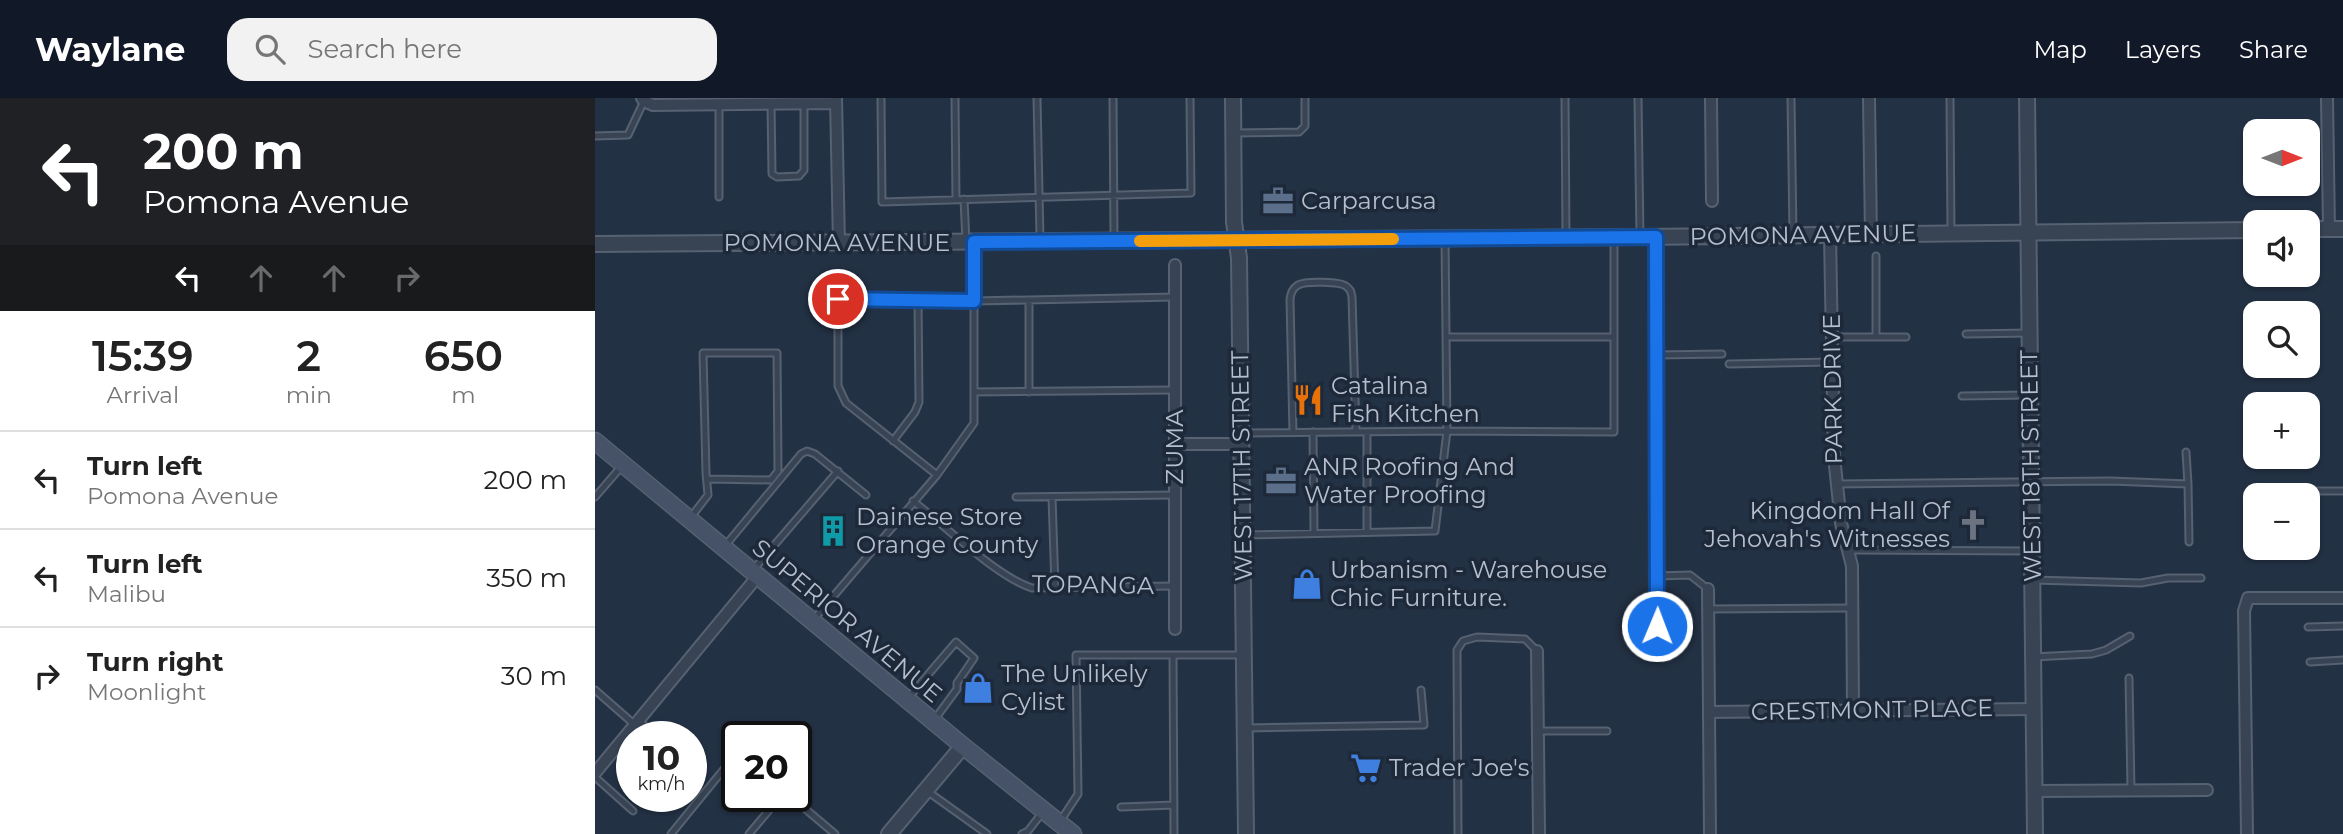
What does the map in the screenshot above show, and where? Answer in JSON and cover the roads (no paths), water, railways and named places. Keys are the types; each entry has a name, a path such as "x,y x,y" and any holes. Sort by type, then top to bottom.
{"main road":[{"name":"SUPERIOR AVENUE","path":"595,441 933,722 1073,834"}],"street":[{"name":"WEST 17TH STREET","path":"1233,98 1234,222 1239,258 1246,834"},
{"path":"1711,98 1712,201"},
{"path":"1869,98 1871,235"},
{"name":"WEST 18TH STREET","path":"2027,98 2035,834"},
{"path":"2327,98 2336,229"},
{"path":"643,100 653,105 804,103 836,100 839,244"},
{"name":"POMONA AVENUE","path":"595,244 2243,230"},
{"name":"PARK DRIVE","path":"1830,235 1836,484 1841,523 1852,566 1853,710"},
{"name":"ZUMA","path":"1175,265 1175,629"},
{"path":"1175,444 1241,439"},
{"path":"638,721 755,574"},
{"path":"1708,589 1710,834"},
{"path":"2247,834 2244,611 2248,598 2343,598"},
{"path":"1537,651 1539,834"},
{"name":"CRESTMONT PLACE","path":"1709,712 2034,709"},
{"path":"889,834 963,746"},
{"path":"595,775 616,748"},
{"path":"2034,791 2207,790"}],"lane":[{"path":"881,98 882,202 1191,193 1190,98"},
{"path":"955,98 956,200"},
{"path":"1037,98 1040,242"},
{"path":"1113,98 1114,241"},
{"path":"1233,133 1299,132 1305,126 1305,98"},
{"path":"1565,98 1566,237"},
{"path":"1638,98 1640,237"},
{"path":"1791,98 1793,235"},
{"path":"1950,98 1951,233"},
{"path":"595,136 628,135 643,100"},
{"path":"771,103 772,174 781,177 799,176 804,170 804,103"},
{"path":"719,104 719,197"},
{"path":"812,622 937,475 974,423 974,301 964,199"},
{"path":"1241,439 1313,432 1614,432 1614,237"},
{"path":"1656,237 1657,626"},
{"path":"1242,535 1435,531 1447,431 1445,238"},
{"path":"1876,256 1876,337"},
{"path":"1293,433 1290,299 1291,291 1302,283 1343,284 1350,289 1353,297 1356,432"},
{"path":"937,475 846,403 838,386 838,299 974,301 1175,297"},
{"path":"893,440 915,412 919,402 918,299"},
{"path":"1028,300 1028,392"},
{"path":"1966,334 2029,333"},
{"path":"1446,337 1614,337"},
{"path":"1832,337 1906,337"},
{"path":"689,520 708,495 707,479 703,354 777,353 778,471 771,480 707,479"},
{"path":"1657,355 1722,354"},
{"path":"1729,363 1832,362"},
{"path":"974,392 1175,390"},
{"path":"1962,396 2030,395"},
{"path":"1313,432 1314,533"},
{"path":"1367,432 1367,532"},
{"path":"723,548 801,454 807,451 838,471 866,495"},
{"path":"2186,452 2189,542"},
{"path":"595,497 623,464"},
{"path":"755,574 838,471"},
{"path":"1836,484 2032,484 2111,481 2188,484"},
{"path":"2320,491 2343,491"},
{"path":"1016,497 1175,495"},
{"path":"1052,496 1055,587"},
{"name":"TOPANGA","path":"913,501 999,570 1032,588 1175,586"},
{"path":"1850,550 2032,551"},
{"path":"1657,576 1691,575 1708,589"},
{"path":"2033,580 2141,583 2168,578 2201,578"},
{"path":"1708,609 1852,608"},
{"path":"2308,627 2343,626"},
{"path":"1458,834 1457,650 1463,641 1477,636 1525,639 1537,651"},
{"path":"2033,657 2092,654 2106,650 2130,636"},
{"path":"906,699 956,642 974,659 957,683 957,689 933,722"},
{"path":"1059,823 1078,794 1076,655 1244,655"},
{"path":"1173,655 1174,834"},
{"path":"2309,662 2343,660"},
{"path":"2129,678 2131,790"},
{"path":"595,690 636,721"},
{"path":"1246,728 1424,724 1421,690"},
{"path":"1538,731 1607,731"},
{"path":"671,834 721,773"},
{"path":"595,775 616,795"},
{"path":"926,790 987,834"},
{"path":"1121,807 1174,805"},
{"path":"1022,834 1028,831 1044,810"},
{"path":"749,834 768,812"},
{"path":"807,812 830,833"}],"place":[{"name":"Carparcusa","path":"1278,201"},
{"name":"Catalina Fish Kitchen","path":"1308,400"},
{"name":"ANR Roofing And Water Proofing","path":"1281,481"},
{"name":"Kingdom Hall Of Jehovah's Witnesses","path":"1973,525"},
{"name":"Dainese Store Orange County","path":"833,531"},
{"name":"Urbanism - Warehouse Chic Furniture.","path":"1307,584"},
{"name":"The Unlikely Cylist","path":"978,688"},
{"name":"Trader Joe's","path":"1366,768"}]}
